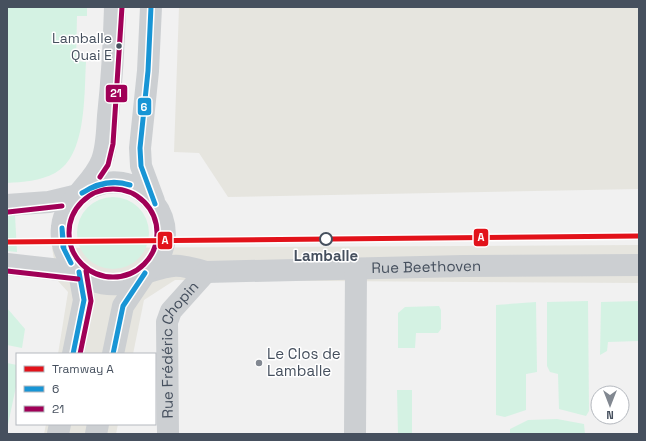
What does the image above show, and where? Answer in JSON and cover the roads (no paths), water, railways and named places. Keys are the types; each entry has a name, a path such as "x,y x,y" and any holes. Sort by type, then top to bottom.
{"street":[{"path":"115,7 113,69 107,135 102,161 65,214 62,226 62,240 69,261 79,272 89,279 108,284 124,284 140,278 158,260 164,241 164,225 141,166 140,148 148,71 151,7"},
{"path":"7,205 49,202 78,196 99,184 120,182 136,188 148,196 155,204"},
{"path":"7,264 79,272"},
{"name":"Rue Beethoven","path":"145,273 172,265 184,265 206,272 356,268 639,265"},
{"path":"355,434 356,268"},
{"path":"73,353 84,300 79,272"},
{"name":"Rue Frédéric Chopin","path":"168,434 167,322 171,311 206,272"},
{"path":"113,353 123,306 145,273"}],"tram line":[{"name":"A","path":"7,242 639,236"}],"place":[{"name":"Lamballe Quai E","path":"119,46"},
{"name":"Lamballe","path":"326,239"},
{"name":"Le Clos de Lamballe","path":"259,363"}]}
